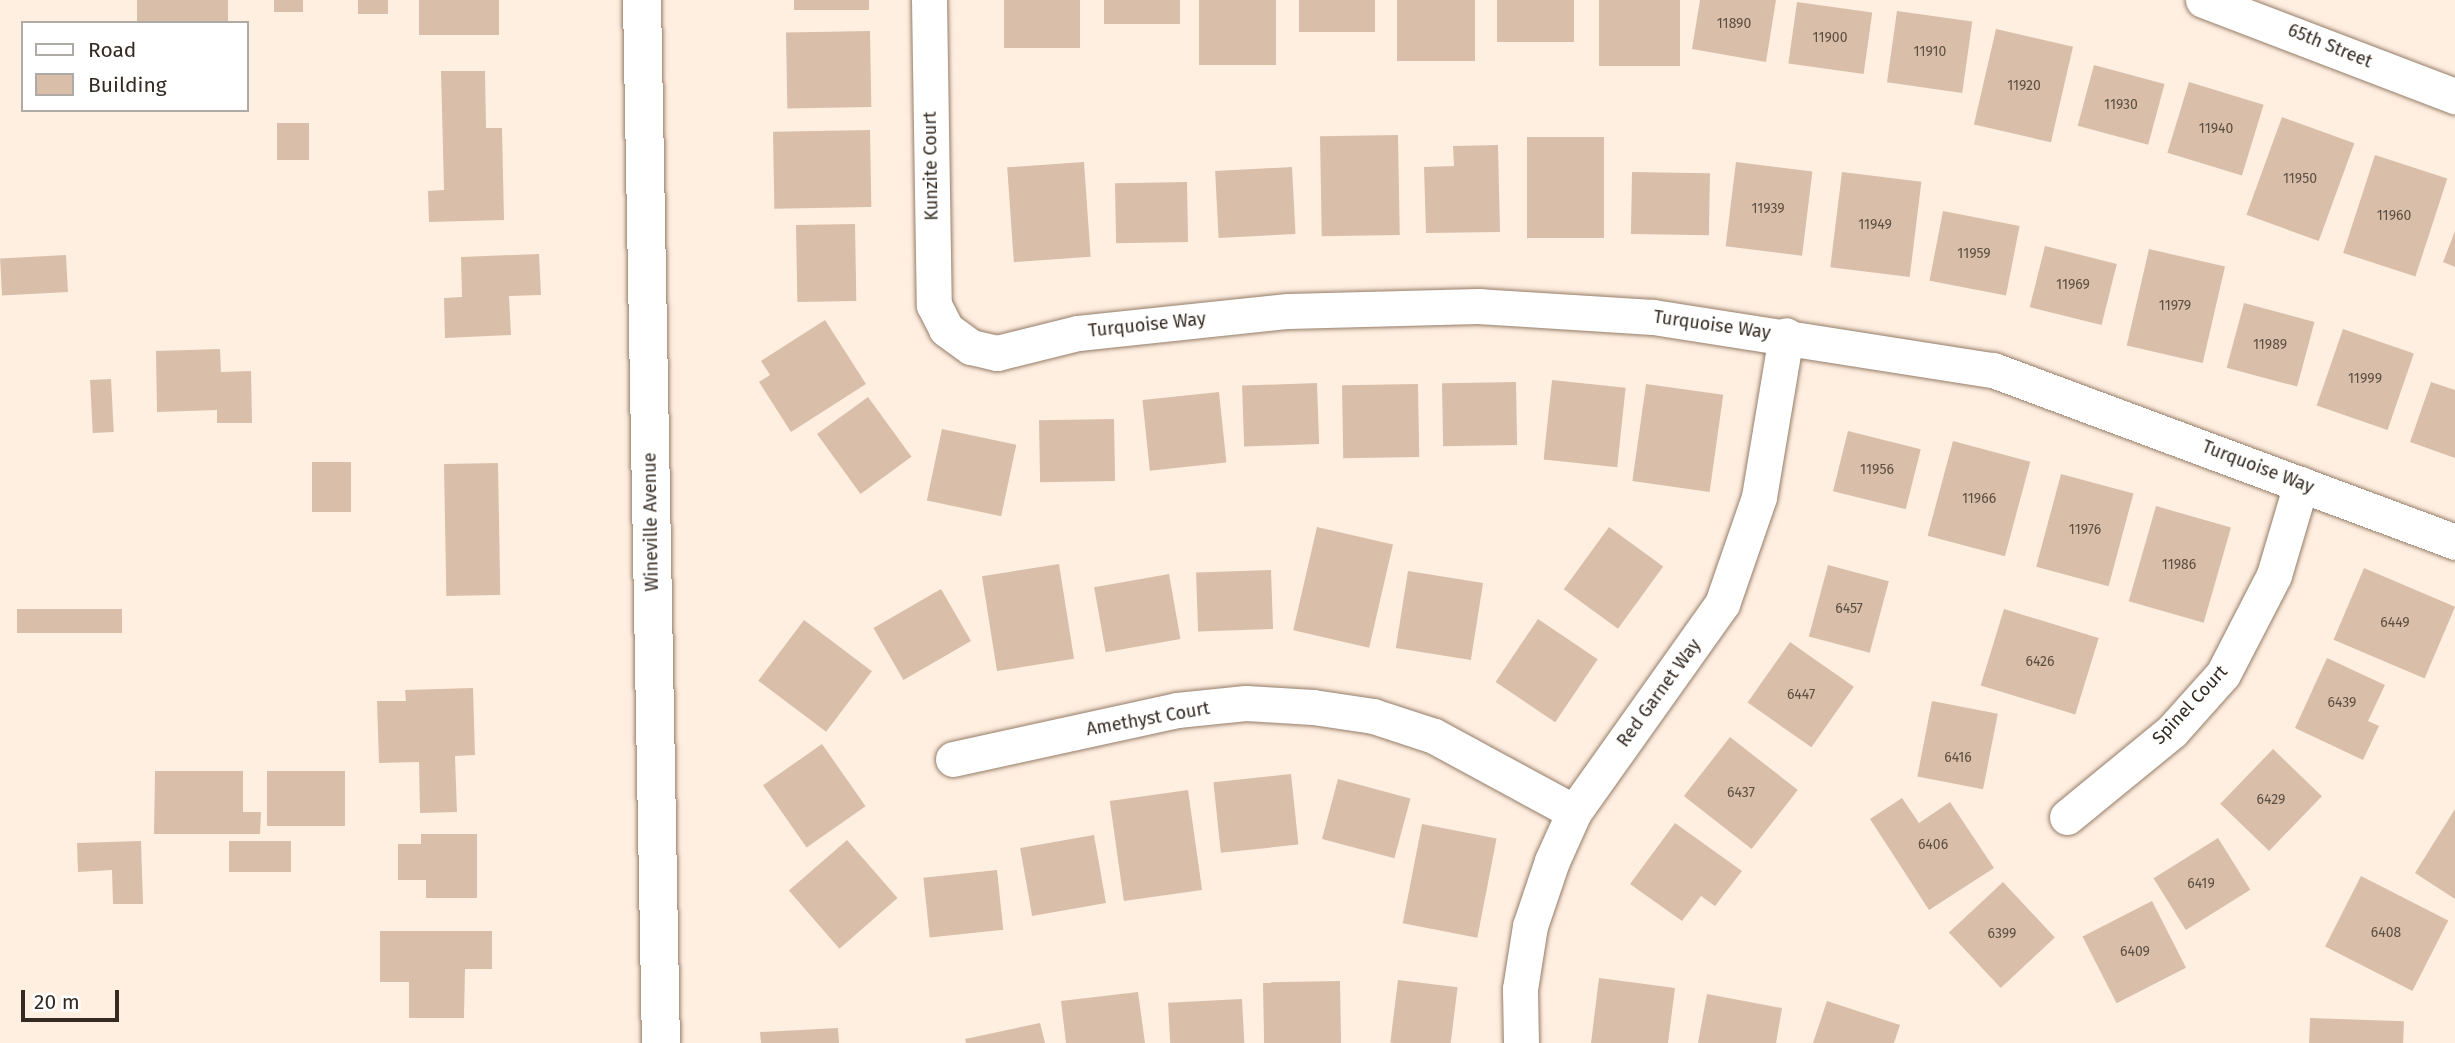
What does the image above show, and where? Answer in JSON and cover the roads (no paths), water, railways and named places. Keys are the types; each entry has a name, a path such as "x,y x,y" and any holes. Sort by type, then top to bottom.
{"street":[{"name":"Wineville Avenue","path":"642,0 661,1043"},
{"name":"Kunzite Court","path":"929,0 933,305 946,329"},
{"name":"65th Street","path":"2203,0 2455,96"},
{"name":"Turquoise Way","path":"946,329 971,347 997,353 1078,333 1288,310 1478,306 1653,317 1786,335 1993,370 2455,542"},
{"name":"Red Garnet Way","path":"1521,1043 1520,989 1530,926 1574,812 1722,604 1759,497 1786,335"},
{"name":"Spinel Court","path":"2067,817 2172,730 2223,674 2274,575 2301,484"},
{"name":"Amethyst Court","path":"953,759 1177,710 1246,703 1313,706 1373,716 1434,736 1574,812"}]}
